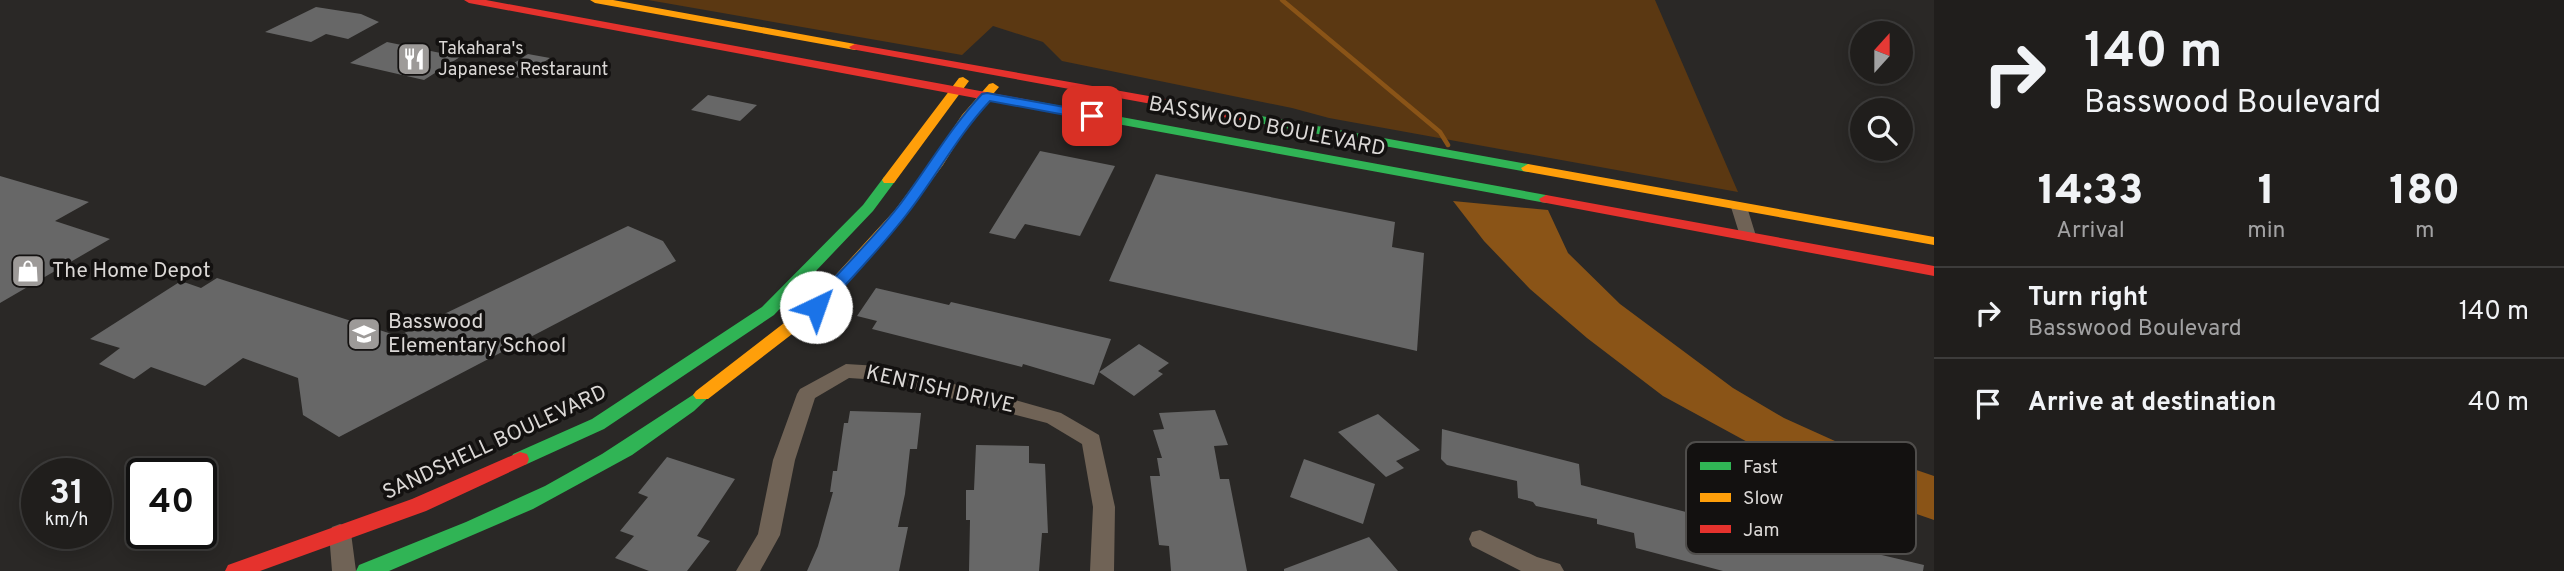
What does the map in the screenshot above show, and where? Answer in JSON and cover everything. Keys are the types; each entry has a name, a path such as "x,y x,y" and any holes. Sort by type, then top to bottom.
{"main road":[{"name":"BASSWOOD BOULEVARD","path":"469,0 1934,271"},
{"name":"BASSWOOD BOULEVARD","path":"595,0 1934,240"},
{"path":"631,30 657,11"},
{"name":"SANDSHELL BOULEVARD","path":"235,571 419,505 598,424 768,311 868,208 975,67"},
{"path":"366,571 431,546 578,478 674,416 816,307 900,213 936,165 966,118 987,96 1004,72"},
{"path":"884,77 919,103 931,123"}],"street":[{"path":"1740,207 1748,236"},
{"name":"KENTISH DRIVE","path":"748,571 769,535 784,460 807,394 846,371 879,373 1054,418 1092,440 1104,506 1102,571"},
{"path":"340,533 344,571"},
{"path":"1480,539 1531,565 1552,571"}],"shaded area":[{"path":"648,0 1655,0 1738,192 1329,118 1062,61 1043,42 993,26 962,55"},
{"path":"1453,201 1548,210 1568,253 1620,304 1733,388 1784,418 1837,442 1747,442 1663,396 1587,338 1530,289 1484,241"},
{"path":"1916,470 1934,476 1934,520 1916,514"}],"building":[{"path":"316,7 361,14 379,22 348,39 326,34 311,42 265,32"},
{"path":"387,42 460,57 424,80 350,63"},
{"path":"528,54 550,58 520,78 497,74"},
{"path":"708,95 757,105 740,121 691,110"},
{"path":"1040,151 1115,166 1080,236 1025,224 1015,239 989,233"},
{"path":"1156,174 1395,222 1392,247 1424,253 1417,351 1109,281"},
{"name":"The Home Depot","path":"0,176 89,202 55,221 110,239 0,303"},
{"path":"628,226 663,241 676,261 339,437 303,415 298,378 243,358 205,386 151,367 134,379 99,364 120,348 90,339 181,281 201,288 217,278 398,336"},
{"path":"876,288 949,305 951,302 1111,339 1094,385 1023,364 1022,367 872,329 877,321 857,316"},
{"path":"1139,344 1169,363 1158,371 1163,374 1134,396 1099,372"},
{"path":"1215,410 1228,445 1214,446 1220,479 1229,479 1247,571 1171,571 1169,546 1159,545 1152,492 1150,476 1160,476 1157,458 1162,458 1153,430 1164,429 1159,413"},
{"path":"850,411 921,413 917,449 910,449 898,527 908,527 899,571 807,571 818,546 833,492 830,492 833,471 837,471 844,423 848,423"},
{"path":"1378,414 1420,450 1396,461 1404,468 1386,477 1338,432"},
{"path":"1442,429 1579,464 1581,485 1686,512 1686,554 1877,554 1924,565 1923,571 1723,571 1636,548 1634,533 1597,524 1597,519 1536,506 1533,502 1518,498 1517,481 1447,465 1441,459"},
{"path":"976,445 1029,446 1029,463 1045,464 1048,533 1042,533 1039,571 969,571 970,520 966,520 966,490 974,490"},
{"path":"667,457 735,479 697,536 710,541 687,571 649,571 615,558 634,536 620,531 648,497 638,493"},
{"path":"1304,459 1375,484 1363,524 1290,497"},
{"path":"1369,537 1398,571 1284,571 1284,569"}],"waterway":[{"path":"1282,0 1440,132 1448,145"}],"traffic: fast":[{"path":"1029,104 1546,199"},
{"path":"1256,119 1528,168"},
{"path":"520,459 598,424 768,311 868,208 889,180"},
{"path":"366,571 473,528 577,478 641,439 702,395"}],"traffic: slow":[{"path":"595,0 855,47"},
{"path":"889,180 963,81"},
{"path":"702,395 816,307 900,213 936,165 966,118 993,87"},
{"path":"1528,168 1934,241"}],"traffic: jam":[{"path":"469,0 1029,104"},
{"path":"855,47 1256,119"},
{"path":"1546,199 1934,271"},
{"path":"235,571 419,505 520,459"}],"place":[{"name":"Takahara's Japanese Restaraunt","path":"414,59"},
{"name":"The Home Depot","path":"28,271"},
{"name":"Basswood Elementary School","path":"364,334"}],"route":[{"path":"816,307 900,213 936,165 957,130 987,96 1092,116"}]}
